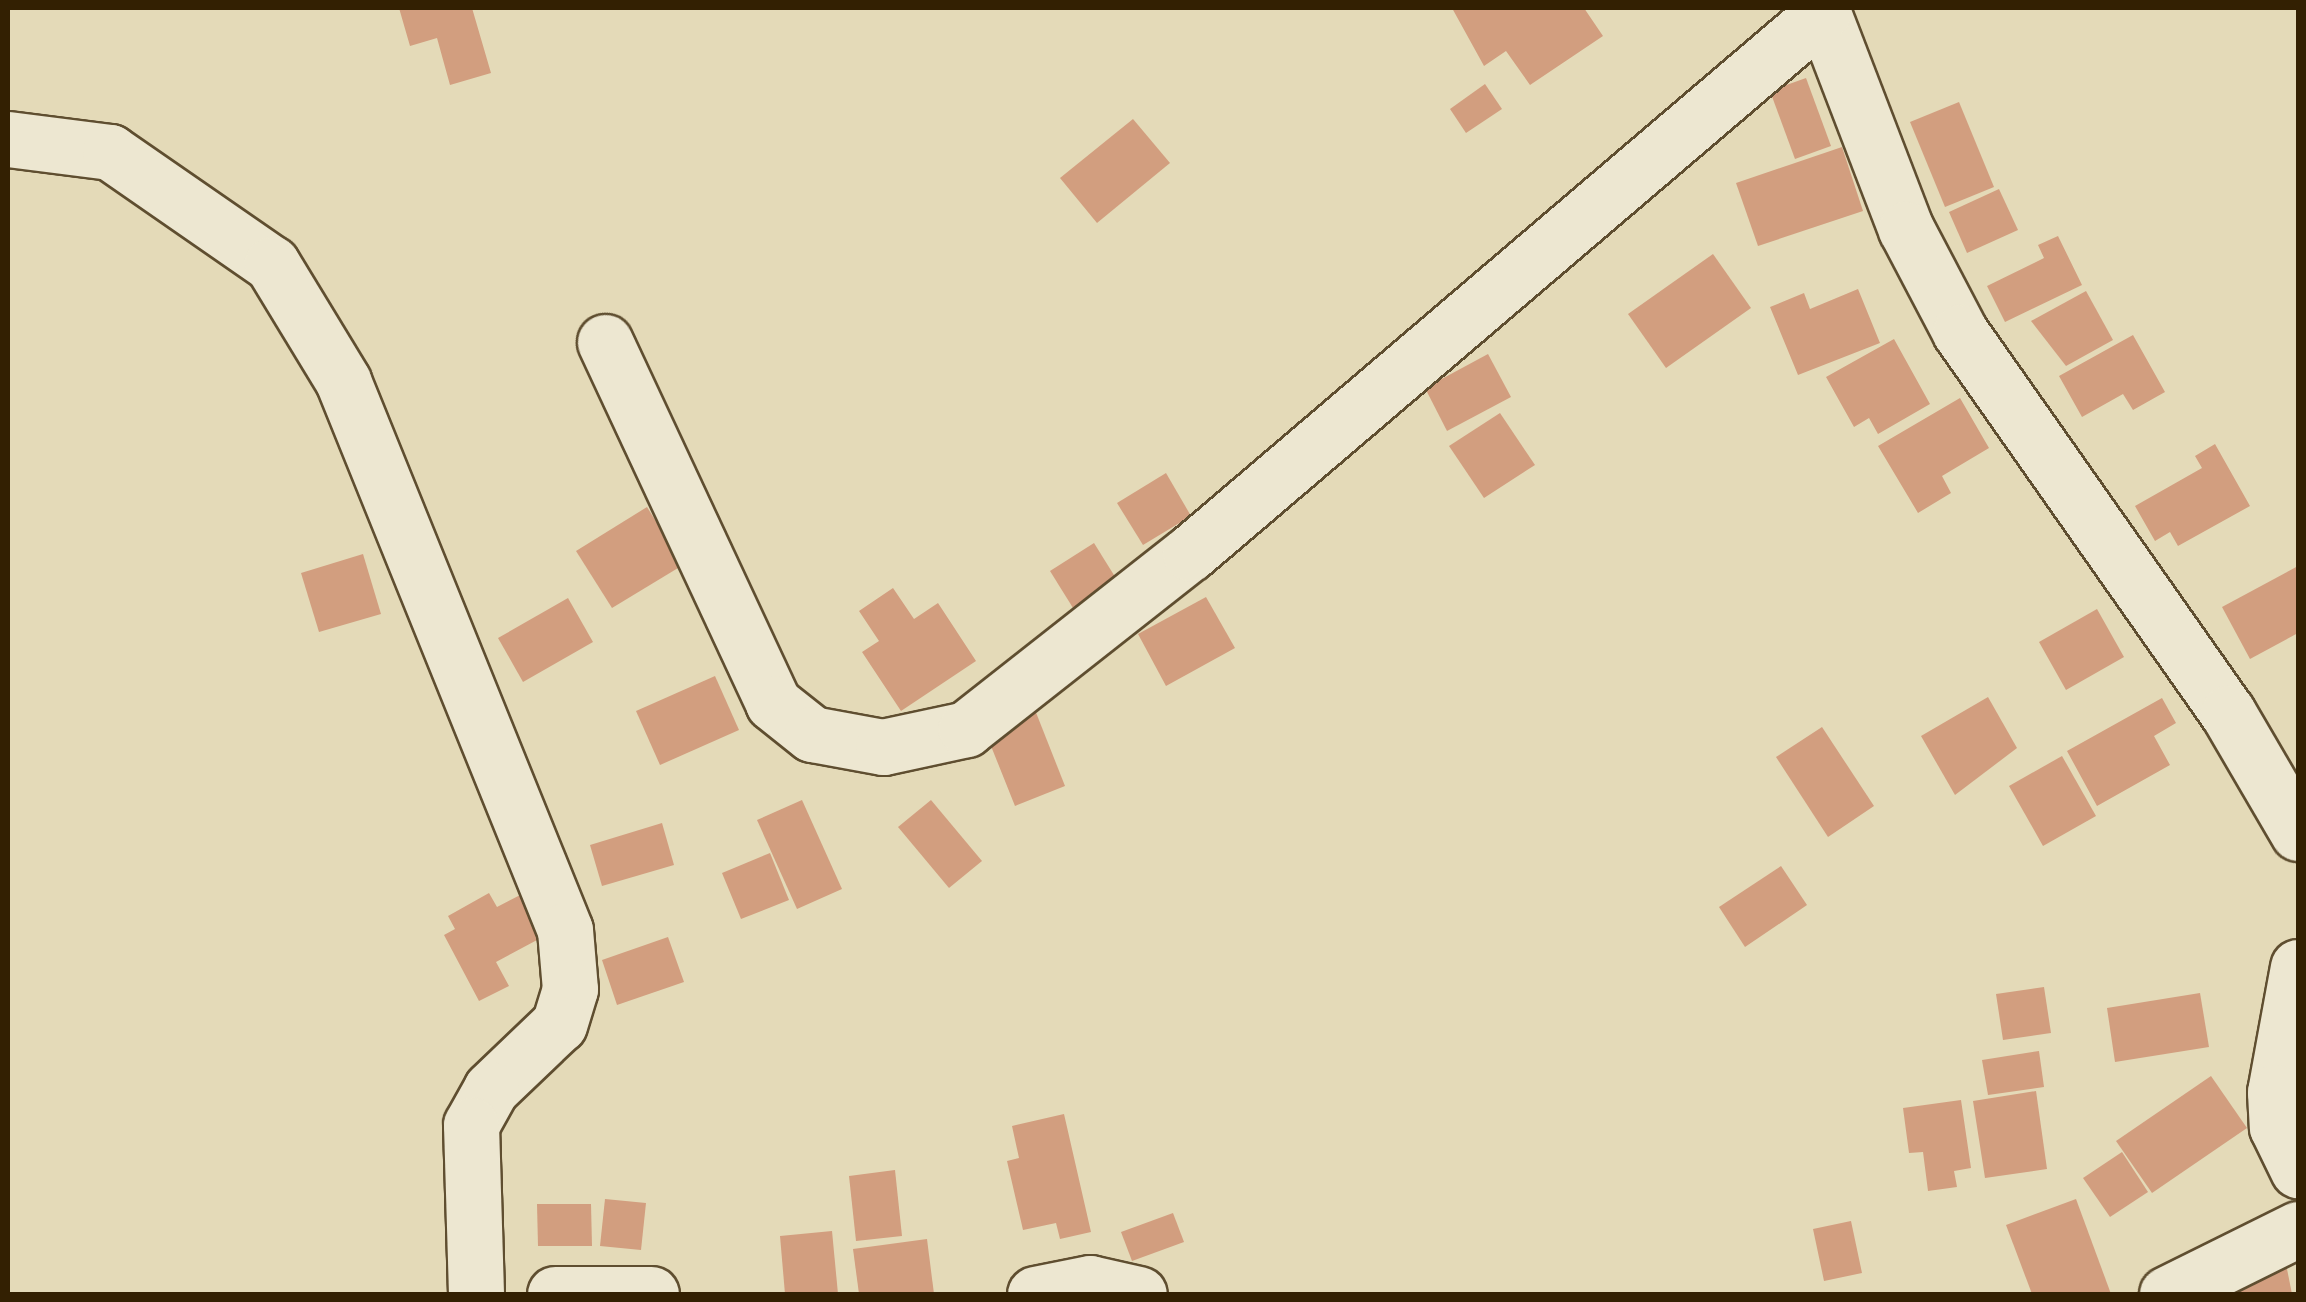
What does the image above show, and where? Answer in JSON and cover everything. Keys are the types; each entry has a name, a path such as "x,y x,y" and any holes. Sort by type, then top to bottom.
{"street":[{"path":"604,342 773,703 812,734 883,747 966,728 1190,553 1822,10 1906,228 1960,332 2228,712 2298,833"},
{"path":"8,139 110,152 272,264 351,399 566,930 570,988 558,1024 491,1090 471,1126 476,1294"},
{"path":"2298,967 2275,1092 2276,1127 2298,1170"},
{"path":"2167,1294 2298,1228"},
{"path":"1035,1294 1090,1283 1139,1294"},
{"path":"555,1294 651,1294"}],"building":[{"path":"399,8 472,8 491,73 450,85 437,38 410,46"},
{"path":"1452,8 1584,8 1603,36 1530,85 1506,51 1484,66"},
{"path":"1806,78 1831,146 1795,159 1770,91"},
{"path":"1485,84 1502,109 1466,133 1450,109"},
{"path":"1959,102 1994,187 1945,207 1910,122"},
{"path":"1133,119 1170,163 1097,223 1060,178"},
{"path":"1842,147 1863,211 1758,246 1736,183"},
{"path":"1999,189 2018,230 1967,253 1949,212"},
{"path":"2058,236 2082,285 2005,322 1987,286 2044,258 2038,245"},
{"path":"1713,254 1751,308 1666,368 1628,314"},
{"path":"1858,289 1880,343 1798,375 1770,307 1804,293 1810,309"},
{"path":"2086,291 2113,340 2066,366 2031,321"},
{"path":"2133,335 2165,392 2133,410 2123,394 2082,417 2059,376"},
{"path":"1894,339 1930,404 1878,434 1869,418 1854,427 1826,377"},
{"path":"1488,354 1511,397 1447,431 1425,388"},
{"path":"1960,398 1989,448 1942,476 1951,493 1918,513 1878,446"},
{"path":"1500,413 1535,465 1484,498 1449,446"},
{"path":"2215,444 2250,506 2178,546 2170,532 2155,541 2135,506 2202,468 2195,456"},
{"path":"1166,473 1191,516 1143,545 1117,503"},
{"path":"647,507 683,565 612,608 576,551"},
{"path":"1094,543 1122,588 1078,616 1050,571"},
{"path":"363,554 381,614 319,632 301,573"},
{"path":"2298,566 2298,633 2250,659 2222,607"},
{"path":"893,588 914,619 938,603 976,661 901,711 862,652 879,641 859,611"},
{"path":"1206,597 1235,648 1166,686 1138,634"},
{"path":"568,598 593,642 523,682 498,638"},
{"path":"2097,609 2124,657 2066,690 2039,642"},
{"path":"715,676 739,730 660,765 636,711"},
{"path":"1988,697 2017,748 1955,795 1921,736"},
{"path":"2162,698 2176,723 2154,736 2170,765 2097,806 2067,751"},
{"path":"1035,710 1065,786 1015,806 985,731"},
{"path":"1822,727 1874,806 1828,837 1776,757"},
{"path":"2062,756 2096,816 2043,846 2009,786"},
{"path":"802,800 842,889 797,909 757,820"},
{"path":"931,800 982,861 949,888 898,827"},
{"path":"662,823 674,865 602,886 590,845"},
{"path":"770,853 789,900 741,919 722,873"},
{"path":"1781,866 1807,905 1745,947 1719,907"},
{"path":"530,890 552,932 496,962 509,986 479,1001 444,935 455,929 448,916 489,893 497,907"},
{"path":"668,937 684,982 617,1005 602,960"},
{"path":"2044,987 2051,1033 2003,1040 1996,994"},
{"path":"2200,993 2209,1047 2115,1062 2107,1008"},
{"path":"2039,1051 2044,1087 1988,1095 1982,1060"},
{"path":"2211,1076 2247,1128 2152,1193 2116,1141"},
{"path":"2036,1091 2047,1169 1985,1178 1973,1101"},
{"path":"1961,1100 1971,1168 1954,1171 1957,1187 1928,1191 1923,1152 1909,1153 1903,1108"},
{"path":"1064,1114 1091,1232 1060,1239 1056,1223 1023,1230 1007,1161 1019,1158 1012,1126"},
{"path":"2122,1152 2148,1192 2110,1217 2083,1178"},
{"path":"895,1170 902,1236 856,1241 849,1176"},
{"path":"605,1199 646,1203 641,1250 600,1246"},
{"path":"2076,1199 2111,1294 2032,1294 2006,1225"},
{"path":"537,1204 591,1204 592,1246 538,1246"},
{"path":"1173,1213 1184,1242 1132,1261 1121,1232"},
{"path":"1851,1221 1862,1273 1824,1281 1813,1229"},
{"path":"832,1231 838,1294 785,1294 780,1236"},
{"path":"927,1239 934,1294 859,1294 853,1249"},
{"path":"2286,1264 2292,1294 2224,1294"}]}
